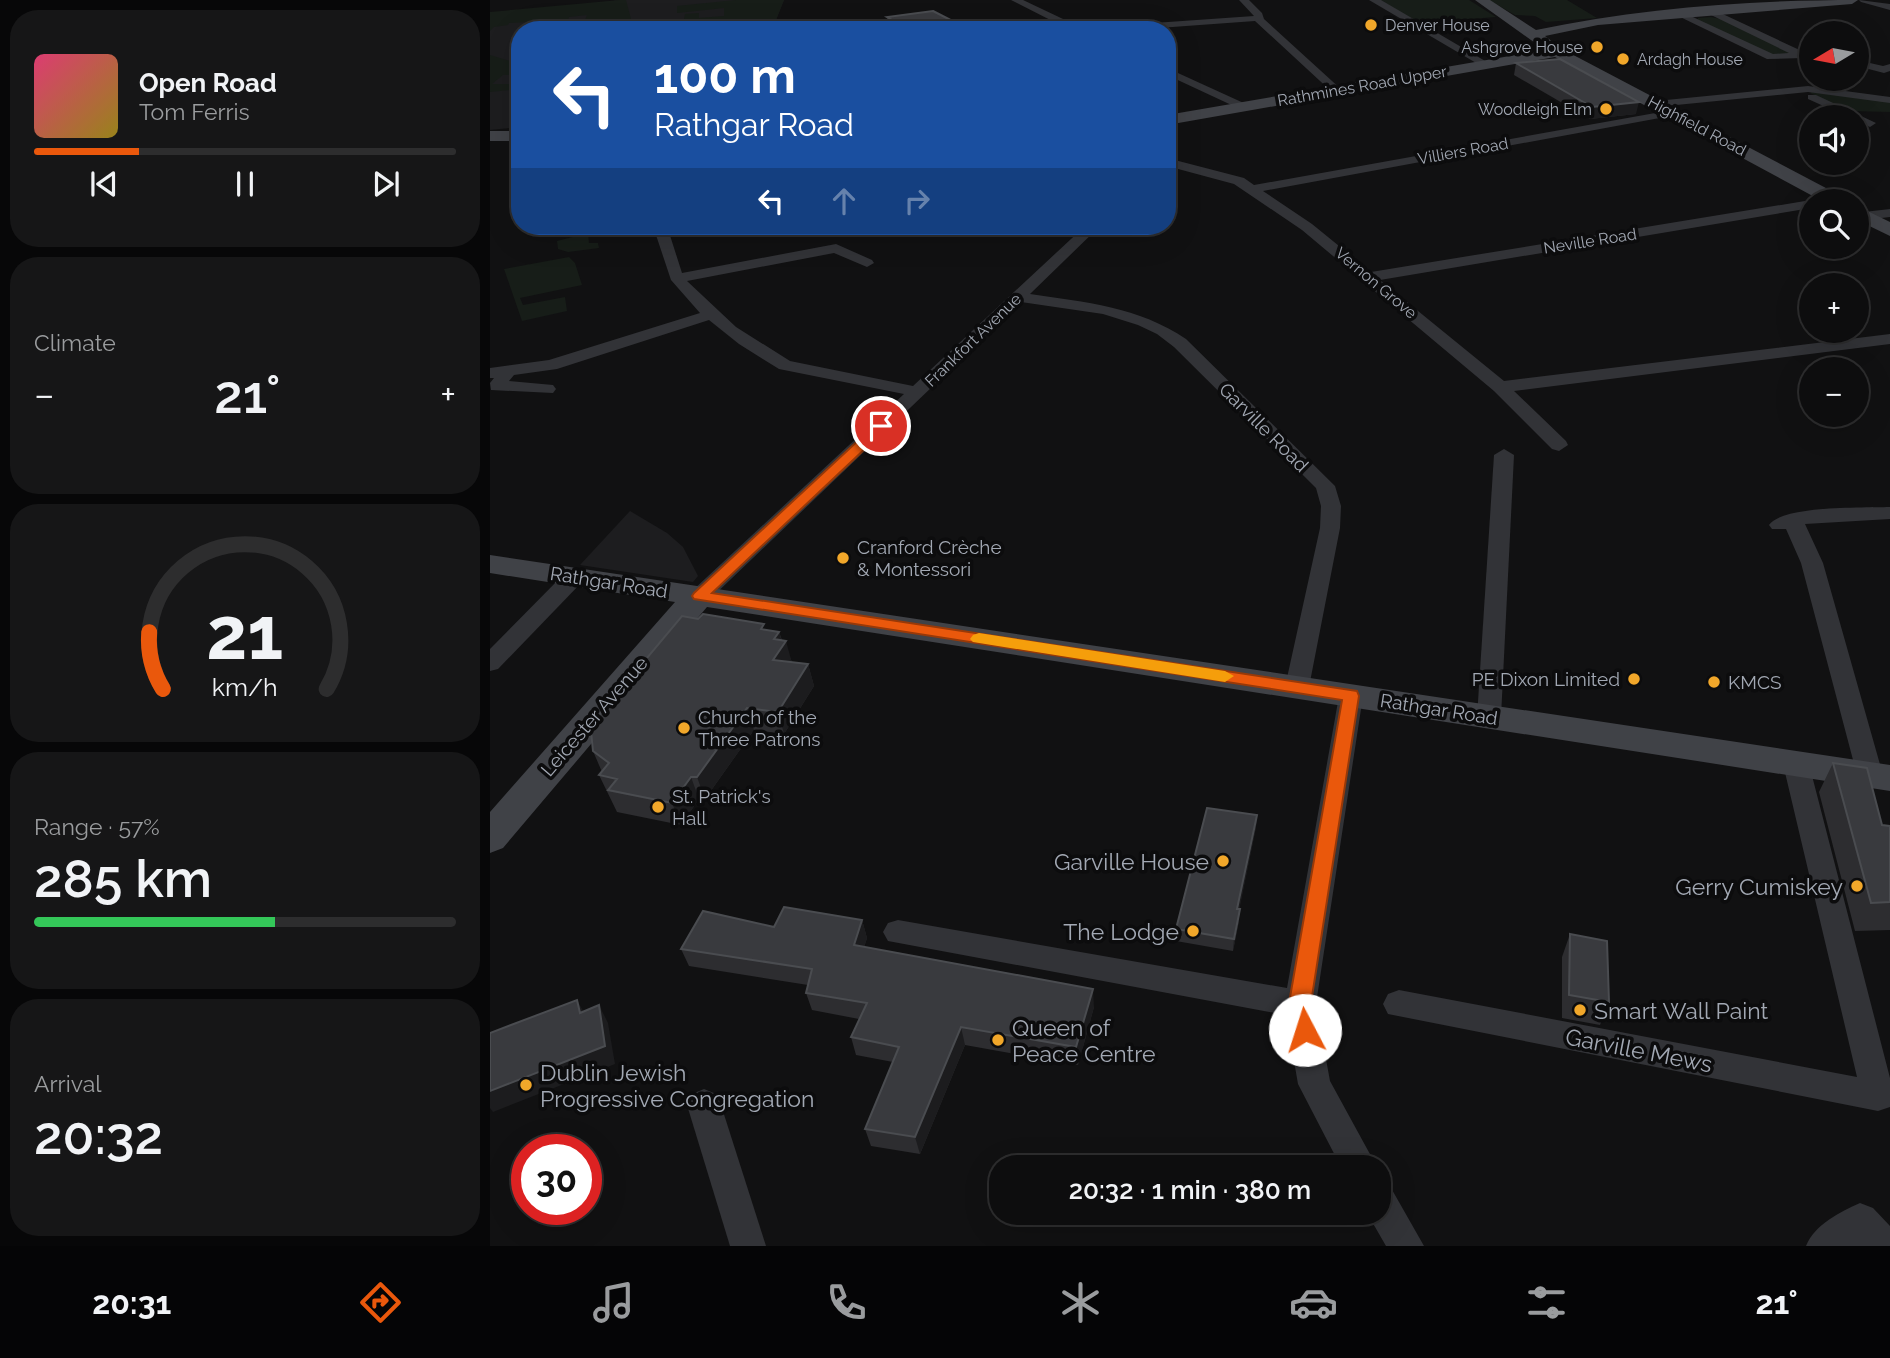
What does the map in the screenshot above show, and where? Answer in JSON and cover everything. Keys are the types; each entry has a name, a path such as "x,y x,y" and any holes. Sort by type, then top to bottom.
{"main road":[{"name":"Highfield Road","path":"1481,0 1535,34 1557,52 1812,189"},
{"path":"1513,19 1538,24 1582,23 1852,0"},
{"path":"1535,34 1582,23"},
{"name":"Rathmines Road Upper","path":"1176,118 1557,52"},
{"path":"1518,60 1553,59 1581,64"},
{"path":"490,136 511,136"},
{"path":"1869,219 1890,230"},
{"name":"Rathgar Road","path":"490,564 1880,777"},
{"name":"Leicester Avenue","path":"490,838 699,596"}],"street":[{"path":"1016,0 1060,21"},
{"path":"1244,0 1259,20 1338,91"},
{"path":"1374,0 1487,65"},
{"path":"1864,0 1890,7"},
{"path":"1712,12 1799,51"},
{"path":"1679,14 1772,57 1799,55"},
{"path":"1176,24 1259,18"},
{"path":"1869,66 1884,69 1890,67"},
{"path":"1176,75 1244,107"},
{"path":"1656,104 1797,90 1890,100"},
{"path":"1797,90 1851,114 1873,118"},
{"name":"Villiers Road","path":"1254,189 1672,113"},
{"name":"Vernon Grove","path":"1176,164 1219,174 1254,189 1369,277 1500,387 1559,445"},
{"name":"Neville Road","path":"1369,277 1799,206"},
{"path":"1869,214 1890,213"},
{"path":"663,235 682,286 712,314 766,356 785,365 918,392"},
{"name":"Frankfort Avenue","path":"699,596 1083,235"},
{"path":"678,278 836,248 867,263"},
{"name":"Garville Road","path":"1018,297 1140,318 1160,327 1180,343 1325,486 1331,506 1330,528 1297,688"},
{"path":"547,389 497,386 498,372 551,365 712,314"},
{"path":"1500,387 1890,339"},
{"path":"1489,717 1504,455"},
{"path":"1880,777 1812,563 1785,522 1890,513"},
{"path":"490,663 574,577"},
{"path":"1351,696 1300,1003 1314,1084 1353,1155"},
{"name":"Garville Mews","path":"1399,1004 1884,1100 1796,764"},
{"path":"898,932 1300,1003"},
{"path":"704,1105 748,1246"},
{"path":"1391,1220 1406,1246"},
{"path":"1824,1246 1860,1221 1884,1246"}],"shaded area":[{"path":"620,0 784,0 776,21 511,21 511,128 490,130 490,16"},
{"path":"626,0 631,19 585,21 587,15 569,17 568,20 511,21 508,25 494,27 490,31 490,12"},
{"path":"736,0 784,0 776,21 667,21 684,19 685,14 699,13 699,18 724,16 724,8 677,13 677,6"},
{"path":"1381,0 1469,0 1496,17 1417,23"},
{"path":"1489,0 1567,0 1597,18 1546,22 1535,16 1515,15"},
{"path":"1698,18 1721,19 1794,53 1772,55 1697,21"},
{"path":"490,55 511,61 511,75 503,75 492,84 511,84 511,89 490,92"},
{"path":"1813,91 1890,101 1890,112 1869,112 1869,105 1835,105 1810,93"},
{"path":"588,235 589,243 598,243 599,248 568,252 558,249 557,241"},
{"path":"569,257 575,263 582,285 520,298 523,305 565,297 567,311 522,321 504,269"},
{"path":"630,511 667,533 683,547 698,576 693,582 580,565"}],"building":[{"path":"933,11 952,21 894,21 887,17"},
{"path":"1560,59 1639,102 1592,107 1516,63"},
{"name":"Church of the Three Patrons","path":"703,614 764,624 761,629 779,632 774,639 786,641 773,660 808,664 778,712 747,708 697,777 691,777 672,803 608,790 617,779 599,775 609,763 593,751 591,731 595,720 682,616 698,619"},
{"path":"1833,763 1867,768 1882,825 1890,826 1890,902 1871,903"},
{"path":"1207,808 1257,815 1237,909 1240,909 1234,939 1176,929"},
{"name":"Queen of Peace Centre","path":"784,907 862,920 854,945 1093,989 1076,1047 961,1027 915,1137 865,1129 899,1047 851,1037 867,1003 806,993 812,969 681,949 703,911 774,927"},
{"path":"1570,934 1607,941 1609,1002 1569,995"},
{"path":"577,1000 580,1013 599,1005 605,1046 490,1091 490,1033"}],"slow traffic":[{"path":"979,639 1225,676"}],"place":[{"name":"Denver House","path":"1371,25"},
{"name":"Ashgrove House","path":"1597,47"},
{"name":"Ardagh House","path":"1623,59"},
{"name":"Woodleigh Elm","path":"1606,109"},
{"name":"Cranford Crèche & Montessori","path":"843,558"},
{"name":"PE Dixon Limited","path":"1634,679"},
{"name":"KMCS","path":"1714,682"},
{"name":"Church of the Three Patrons","path":"684,728"},
{"name":"St. Patrick's Hall","path":"658,807"},
{"name":"Garville House","path":"1223,861"},
{"name":"Gerry Cumiskey","path":"1857,886"},
{"name":"The Lodge","path":"1193,931"},
{"name":"Smart Wall Paint","path":"1580,1010"},
{"name":"Queen of Peace Centre","path":"998,1040"},
{"name":"Dublin Jewish Progressive Congregation","path":"526,1085"}],"route":[{"path":"881,426 699,596 1351,696 1300,1003 1305,1030"}]}
